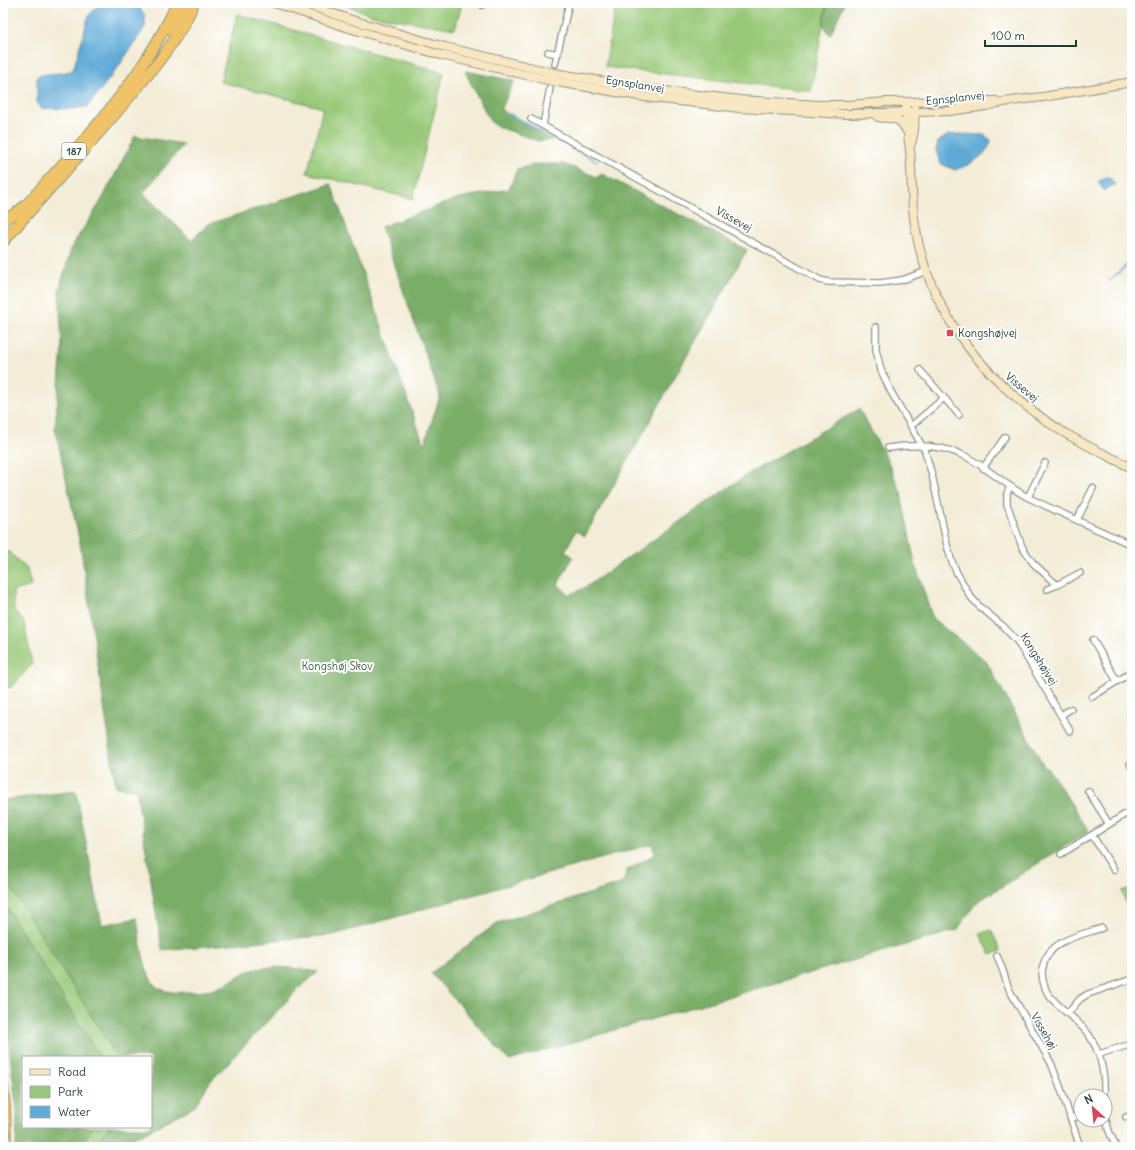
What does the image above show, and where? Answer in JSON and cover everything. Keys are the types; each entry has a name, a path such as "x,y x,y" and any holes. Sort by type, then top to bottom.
{"highway":[{"name":"187","path":"3,220 27,204 118,98 137,74 155,47 176,3"},
{"name":"187","path":"3,242 94,140 163,56 186,3"},
{"path":"163,56 187,20 194,3"},
{"path":"3,1086 6,1147"}],"main road":[{"name":"Egnsplanvej","path":"274,3 349,28 441,55 552,81 638,96 740,108 847,114 906,113 915,108 972,101 1003,102"},
{"name":"Egnsplanvej","path":"302,3 352,20 445,47 554,73 648,89 740,100 810,105 905,102 915,108 967,109 1132,82"},
{"name":"Vissevej","path":"905,102 906,130 910,149 911,185 915,225 926,271 945,313 955,330 966,345 1004,387 1052,425 1090,448 1129,466"},
{"name":"Vissevej","path":"910,149 914,131 915,108"},
{"path":"847,114 894,119 902,122 906,130"}],"street":[{"path":"556,64 569,3"},
{"path":"548,52 558,54"},
{"path":"542,125 550,88"},
{"name":"Vissevej","path":"531,119 820,280 828,282 880,283 902,280 926,271"},
{"name":"Kongshøjvej","path":"876,327 876,350 881,370 890,390 923,445 932,474 947,545 952,562 963,585 980,607 1004,626 1017,641 1070,731"},
{"path":"920,370 959,415"},
{"path":"911,426 944,398"},
{"path":"983,468 1005,437"},
{"path":"888,448 923,445 956,452 1028,497 1132,545"},
{"path":"1028,497 1045,463"},
{"path":"1010,487 1007,493 1007,504 1022,546 1033,563 1058,585"},
{"path":"1078,520 1093,488"},
{"path":"1047,589 1080,573"},
{"path":"1092,640 1117,681"},
{"path":"1092,697 1132,672"},
{"path":"1061,715 1071,709"},
{"path":"1088,791 1109,824"},
{"path":"1061,854 1132,810"},
{"path":"1092,835 1114,870"},
{"path":"1102,928 1056,945 1046,957 1042,973 1044,986 1048,994 1089,1035 1098,1054 1103,1072 1104,1088"},
{"name":"Vissehøj","path":"997,956 1003,968 1006,982 1010,991 1051,1063 1080,1147"},
{"path":"1068,1013 1080,999 1088,994 1132,979"},
{"path":"1098,1054 1132,1044"},
{"path":"1126,1117 1132,1115"},
{"path":"1108,1128 1116,1147"}],"green space":[{"path":"340,3 462,3 455,29 371,15"},
{"path":"616,3 827,3 811,91 605,67"},
{"path":"827,3 845,3 830,35 823,24"},
{"path":"237,14 444,73 413,199 307,173 323,108 220,82"},
{"path":"465,72 514,81 501,110 553,140 538,141 499,127 491,122"},
{"name":"Kongshøj Skov","path":"135,136 184,144 143,193 191,240 209,224 331,184 424,445 440,396 381,227 459,198 509,189 517,169 537,164 563,164 597,177 602,174 747,250 585,536 576,531 565,551 573,557 558,584 569,595 586,587 745,476 859,409 887,459 901,493 915,564 933,619 986,661 1043,764 1052,774 1089,831 976,903 957,930 509,1061 431,973 497,923 623,883 627,870 655,854 652,844 333,935 162,950 136,789 116,787 80,543 55,429 62,348 59,291 72,246 100,203"},
{"path":"3,550 10,553 27,569 31,586 13,591 14,610 24,622 32,664 13,686 3,689"},
{"path":"76,791 102,925 137,918 145,965 152,982 157,987 174,992 197,992 209,990 221,986 249,971 275,967 318,972 299,988 210,1082 194,1107 116,1147 95,1147 108,1128 152,1128 152,1056 116,1056 3,875 3,800"},
{"path":"4,875 116,1056 99,1056 3,902"},
{"path":"1132,888 1132,922 1122,891"},
{"path":"3,902 99,1056 22,1056 22,1128 92,1128 79,1147 16,1147 17,1114 3,995"},
{"path":"991,930 1001,951 991,955 980,934"},
{"path":"92,1128 108,1128 95,1147 79,1147"}],"water":[{"path":"103,3 136,3 145,16 145,27 117,69 87,107 68,109 41,108 37,102 37,77 44,74 69,72 73,70 89,15"},
{"path":"948,135 984,135 991,140 986,151 982,155 972,163 955,170 941,164 936,151 938,142"},
{"path":"1108,176 1115,184 1104,191 1098,182"}],"waterway":[{"path":"509,114 537,129"},
{"path":"540,130 596,161"},
{"path":"1109,281 1132,261"}],"place":[{"name":"Kongshøjvej","path":"950,333"}]}
